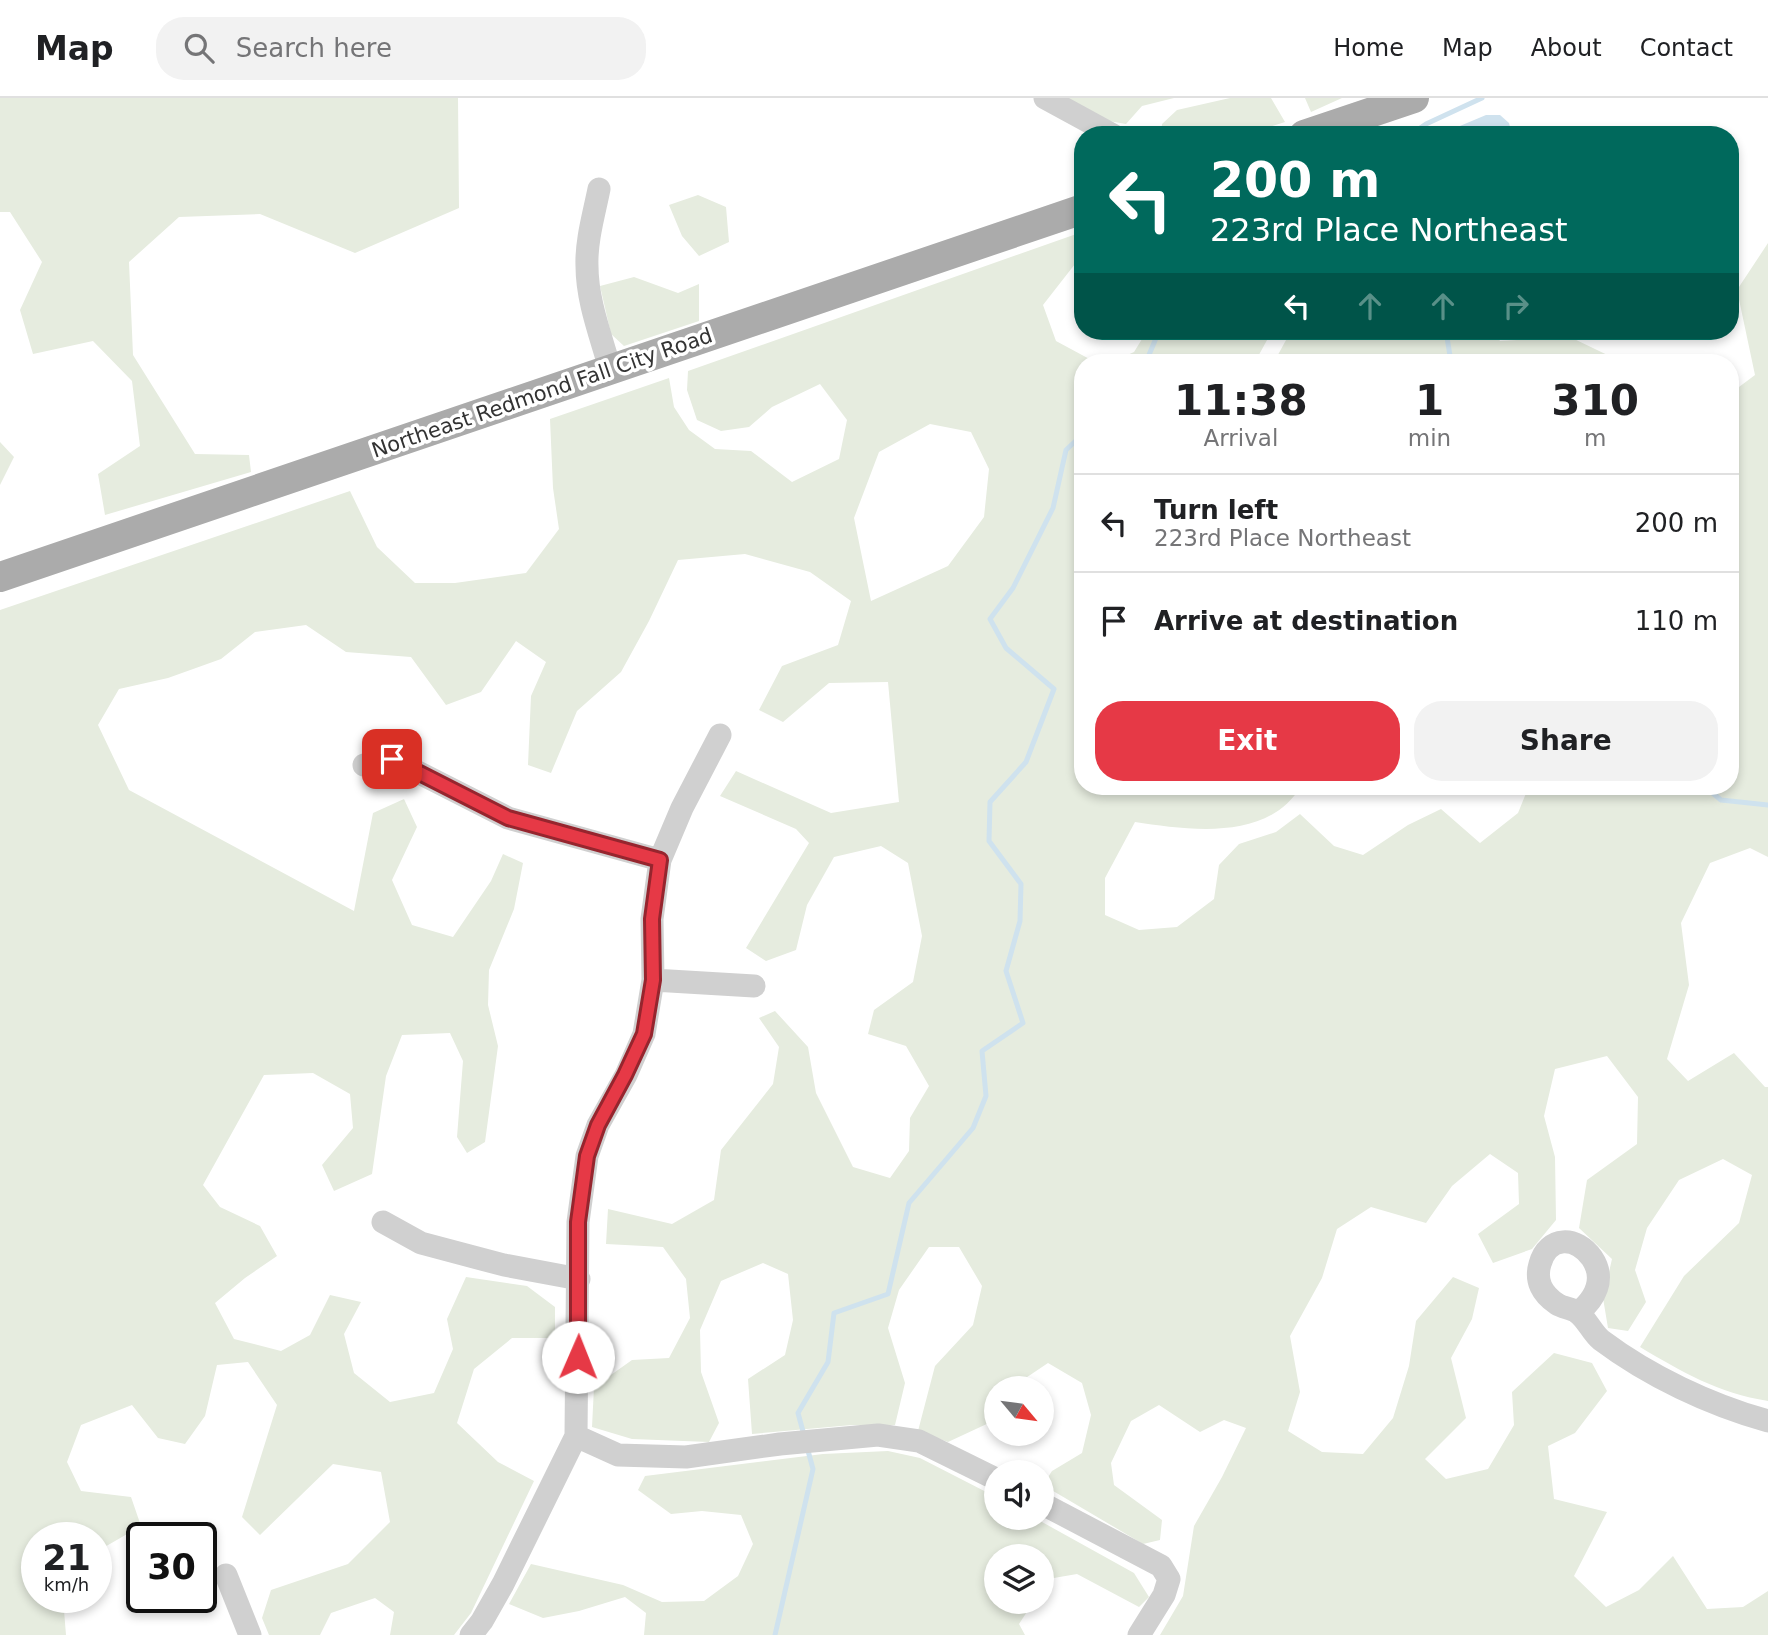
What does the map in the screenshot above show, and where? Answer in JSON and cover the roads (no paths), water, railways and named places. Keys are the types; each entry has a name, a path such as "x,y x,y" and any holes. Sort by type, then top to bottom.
{"main road":[{"path":"1331,126 1414,98"},
{"name":"Northeast Redmond Fall City Road","path":"0,577 1074,212"}],"street":[{"path":"1045,98 1096,126"},
{"path":"599,190 587,267 595,315 610,369"},
{"path":"471,1635 503,1584 576,1436 578,1222 587,1156 598,1125 644,1034 653,980 652,919 660,860 682,808 720,735"},
{"path":"364,765 392,759 508,818 660,860"},
{"path":"653,980 754,986"},
{"path":"383,1222 421,1243 504,1265 579,1279"},
{"path":"1578,1313 1599,1339 1654,1372 1700,1398 1768,1421"},
{"path":"576,1436 618,1455 686,1457 780,1444 878,1435 919,1441 984,1473"},
{"path":"1054,1510 1161,1566 1169,1579 1164,1595 1139,1635"},
{"path":"226,1575 250,1635"}],"water":[{"path":"1486,115 1500,115 1510,126 1460,126"}],"waterway":[{"path":"1423,126 1482,98"},
{"path":"1149,354 1155,340"},
{"path":"1447,340 1450,354"},
{"path":"804,1435 798,1413 828,1362 834,1313 888,1294 909,1203 973,1128 986,1096 982,1051 1023,1023 1006,971 1020,921 1021,884 989,841 990,802 1026,762 1054,689 1006,648 990,619 1013,588 1053,508 1066,450 1074,442"},
{"path":"1715,795 1721,800 1768,805"},
{"path":"775,1635 813,1469 807,1447"}]}
